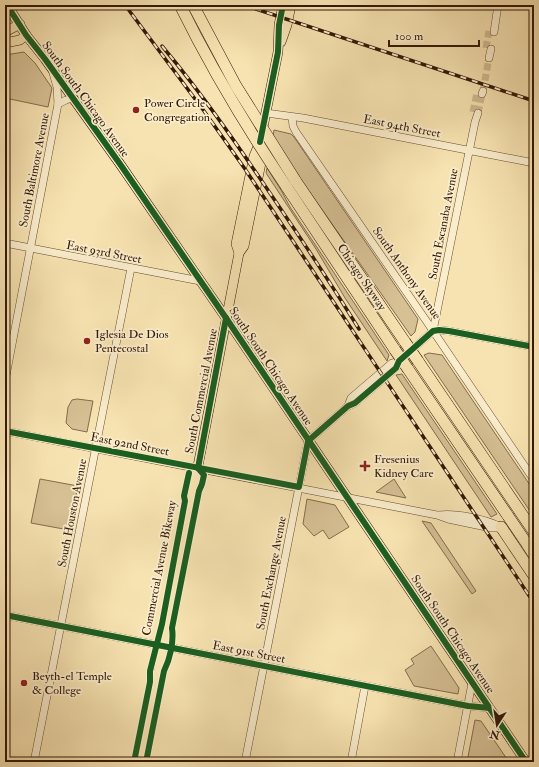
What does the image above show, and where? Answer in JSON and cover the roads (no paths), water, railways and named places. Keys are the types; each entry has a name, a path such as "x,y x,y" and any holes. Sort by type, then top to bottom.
{"highway":[{"name":"Chicago Skyway","path":"180,5 231,99 418,361 534,533"},
{"name":"Chicago Skyway","path":"193,5 290,183 395,350 534,555"},
{"path":"501,527 534,576"}],"main road":[{"name":"South South Chicago Avenue","path":"7,5 26,35 120,164 226,318 526,762"},
{"name":"South Commercial Avenue","path":"278,52 279,25 283,5"},
{"name":"South Commercial Avenue","path":"141,762 239,253 236,244 254,156 260,142 278,52 287,26 291,5"},
{"path":"5,32 20,24"},
{"path":"5,43 20,40 26,35"}],"street":[{"path":"492,32 498,5"},
{"path":"487,57 488,49"},
{"name":"South Baltimore Avenue","path":"5,381 58,104 57,87 52,70"},
{"name":"South Baltimore Avenue","path":"58,104 73,98"},
{"name":"East 94th Street","path":"266,112 534,162"},
{"name":"South Escanaba Avenue","path":"433,331 476,113"},
{"name":"South Anthony Avenue","path":"292,117 293,126 296,132 534,480"},
{"name":"East 93rd Street","path":"5,243 200,281"},
{"name":"South Houston Avenue","path":"34,762 131,268"},
{"path":"308,441 348,406 355,403 396,368 399,361 433,331 449,331 534,347"},
{"name":"East 92nd Street","path":"5,431 299,487 437,515 448,519 491,528 501,527 534,533"},
{"name":"South Exchange Avenue","path":"246,762 308,441"},
{"name":"East 91st Street","path":"5,615 468,706 490,708"},
{"path":"457,762 472,683"},
{"path":"351,762 366,686"}],"tunnel":[{"path":"486,48 489,31"},
{"path":"483,91 489,58"},
{"path":"473,112 477,93"},
{"path":"478,113 482,94"}],"railway":[{"path":"125,5 245,169 534,603"},
{"path":"244,5 534,101"},
{"path":"162,46 193,84 236,144 309,251 359,329"}],"place":[{"name":"Power Circle Congregation","path":"136,110"},
{"name":"Iglesia De Dios Pentecostal","path":"87,341"},
{"name":"Fresenius Kidney Care","path":"365,466"},
{"name":"Beyth-el Temple & College","path":"24,683"}]}
